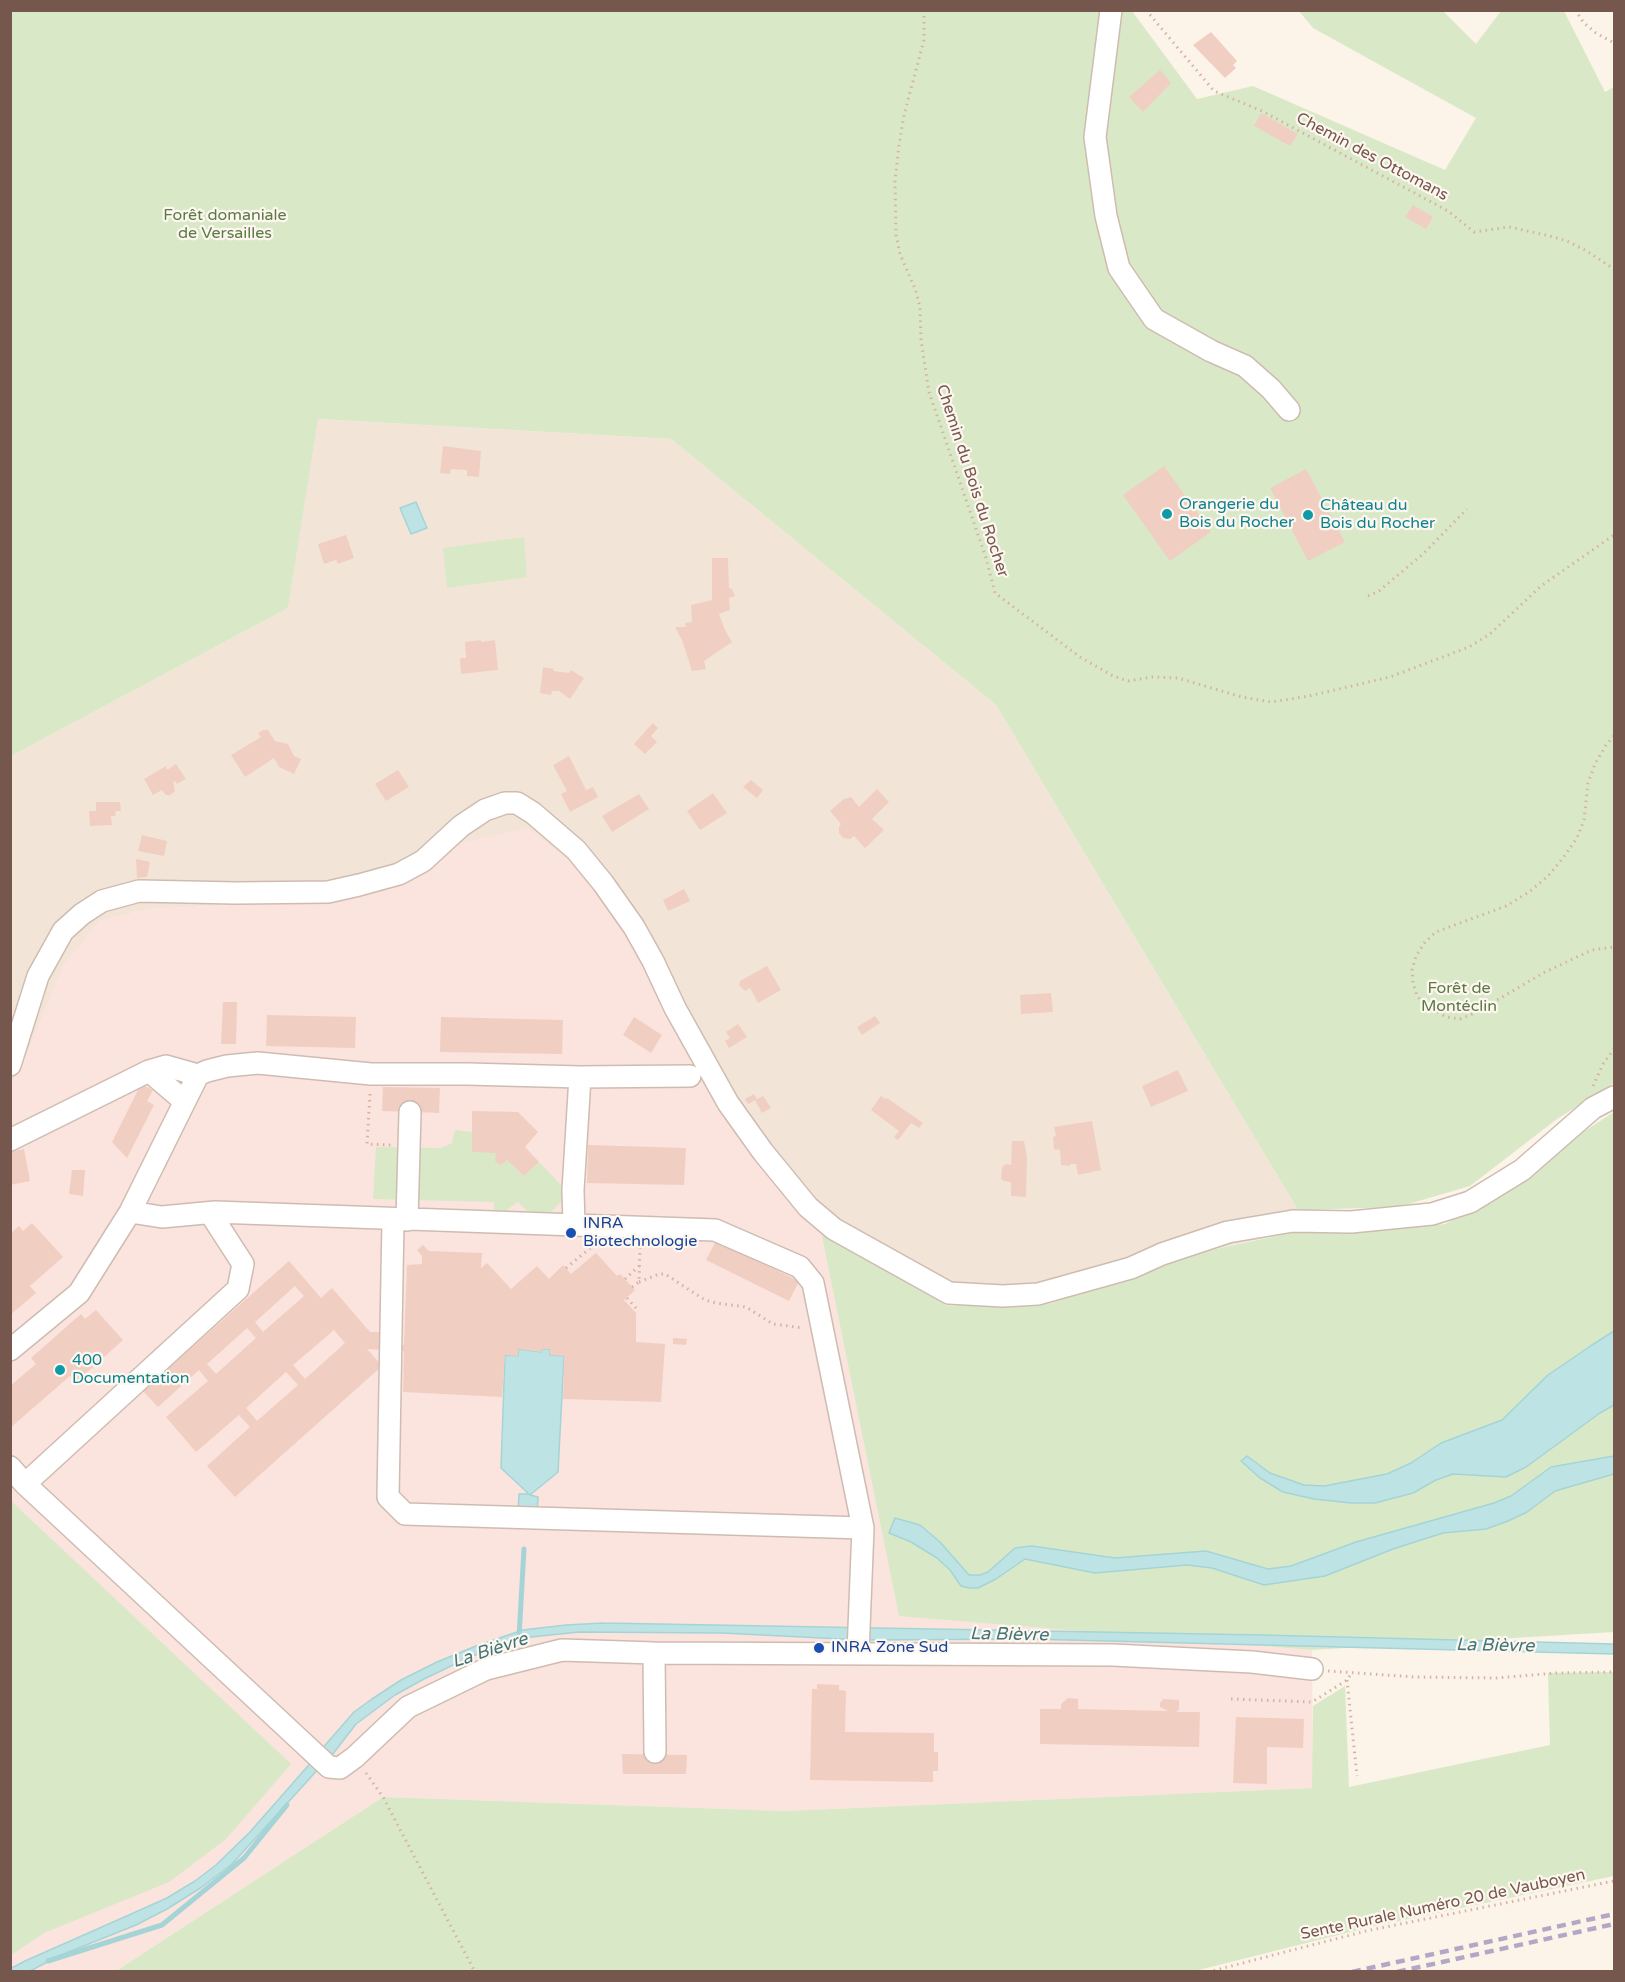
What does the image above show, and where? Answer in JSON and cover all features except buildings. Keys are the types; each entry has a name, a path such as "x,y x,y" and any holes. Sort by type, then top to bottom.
{"street":[{"path":"1111,10 1095,137 1106,216 1119,268 1154,319 1211,351 1245,366 1271,389 1289,410"},
{"path":"10,1065 38,976 63,931 82,914 102,901 139,891 328,892 359,885 399,874 423,861 461,826 485,810 505,802 517,803 533,813 576,850 603,883 643,944 675,1008 728,1103 763,1152 808,1207 834,1229 949,1293 1003,1296 1038,1294 1131,1268 1162,1254 1228,1233 1293,1221 1351,1222 1432,1214 1470,1202 1522,1170 1593,1108 1614,1097"},
{"path":"10,1350 78,1293 130,1212 198,1075 207,1071 227,1066 258,1063 371,1074 690,1077"},
{"path":"10,1140 149,1071 166,1066 198,1075"},
{"path":"149,1071 184,1101"},
{"path":"574,1224 573,1190 580,1077"},
{"path":"410,1112 409,1146 400,1220 388,1497 405,1514 863,1528"},
{"path":"130,1212 162,1216 210,1213 715,1230 800,1267 813,1283 863,1528 858,1641"},
{"path":"25,1485 238,1289 243,1264 210,1213"},
{"path":"10,1467 25,1485 329,1767 340,1768 408,1707 486,1669 562,1650 654,1653 858,1641 1252,1662 1312,1669"},
{"path":"654,1653 655,1752"}],"path":[{"name":"Chemin du Bois du Rocher","path":"924,10 924,40 904,115 899,145 895,181 896,235 900,254 916,291 920,308 921,340 929,392 986,558 995,592 1088,662 1113,676 1128,681 1158,677 1178,678 1242,697 1271,702 1390,677 1469,647 1490,634 1541,586 1614,535"},
{"name":"Chemin des Ottomans","path":"1146,10 1214,91 1262,111 1448,210 1474,232 1509,227 1546,235 1585,250 1614,269"},
{"path":"1575,10 1584,23 1614,43"},
{"path":"1368,596 1379,591 1423,554 1467,509"},
{"path":"1614,736 1595,764 1588,783 1584,820 1577,838 1563,858 1548,876 1529,892 1506,906 1436,932 1425,942 1416,956 1412,970 1413,983 1417,996 1424,1005 1446,1017 1460,1019 1475,1013 1521,984 1562,963 1592,950 1614,947"},
{"path":"1593,1108 1591,1098 1594,1086 1603,1064 1614,1049"},
{"path":"371,1074 368,1144 409,1146"},
{"path":"639,1282 641,1227"},
{"path":"566,1268 602,1238"},
{"path":"624,1279 639,1266"},
{"path":"632,1287 659,1274 666,1274 705,1300 746,1306 773,1324 800,1327 824,1335"},
{"path":"627,1298 636,1308"},
{"path":"1312,1669 1351,1674 1496,1678 1556,1673 1614,1672"},
{"path":"1231,1699 1312,1702 1347,1680 1351,1674"},
{"path":"1347,1680 1357,1776"},
{"path":"355,1756 383,1797 475,1971"},
{"name":"Sente Rurale Numéro 20 de Vauboyen","path":"1208,1971 1366,1931 1614,1881"}],"shaded area":[{"path":"317,419 671,439 996,705 1298,1210 1305,1229 1192,1254 1049,1304 947,1306 821,1232 755,1157 691,1061 629,937 430,868 398,885 337,900 150,909 99,921 11,1085 11,756 288,608"},
{"path":"528,828 584,872 629,937 691,1061 755,1157 821,1232 899,1615 1312,1650 1313,1788 785,1811 383,1797 116,1971 11,1971 10,1085 18,1073 64,964 99,921 150,909 337,900 430,868 460,843"}],"green space":[{"path":"11,11 1132,11 1197,99 1253,86 1445,170 1476,118 1313,28 1299,11 1443,11 1476,44 1501,11 1564,11 1605,92 1614,87 1614,1083 1557,1119 1470,1186 1398,1207 1298,1210 996,705 671,439 318,419 288,608 11,756"},
{"path":"524,537 527,577 447,588 443,548"},
{"path":"1614,1112 1614,1632 1312,1650 899,1616 821,1232 947,1306 1049,1304 1192,1254 1305,1230 1395,1229 1445,1224 1522,1181 1583,1132"},
{"path":"455,1130 472,1132 496,1153 496,1162 500,1165 507,1160 524,1176 539,1162 563,1187 566,1196 546,1218 534,1218 518,1202 494,1217 494,1202 373,1199 376,1147 441,1148 452,1143"},
{"path":"11,1501 291,1764 226,1839 169,1882 44,1933 11,1955"},
{"path":"1614,1672 1614,1876 1370,1927 1195,1971 116,1971 383,1797 785,1811 1312,1788 1313,1706 1345,1686 1349,1787 1550,1745 1548,1673"}],"water":[{"path":"416,502 427,528 411,534 400,508"},
{"path":"1614,1331 1614,1405 1526,1467 1506,1477 1453,1474 1436,1480 1413,1493 1375,1503 1351,1503 1314,1499 1283,1492 1260,1478 1241,1461 1247,1456 1270,1473 1304,1485 1324,1486 1387,1474 1411,1463 1441,1443 1502,1420 1548,1375"},
{"path":"518,1349 541,1352 542,1349 550,1349 550,1355 564,1356 558,1472 530,1495 538,1497 537,1514 518,1512 519,1494 529,1494 501,1468 505,1355 518,1356"},
{"path":"1614,1456 1614,1474 1555,1491 1527,1512 1508,1521 1486,1529 1443,1533 1393,1549 1325,1576 1264,1585 1212,1568 1187,1565 1095,1573 1025,1559 996,1579 978,1588 969,1588 961,1586 950,1570 937,1558 911,1542 889,1533 895,1518 920,1525 940,1542 969,1575 988,1572 1015,1548 1032,1546 1115,1558 1206,1551 1268,1569 1291,1566 1356,1542 1494,1503 1511,1496 1551,1467"},
{"path":"603,1623 1614,1644 1614,1654 1029,1639 862,1640 722,1633 579,1632 531,1637 472,1656 395,1695 356,1724 329,1759 320,1751 354,1712 401,1680 437,1662 523,1630"},
{"path":"314,1759 321,1766 232,1864 202,1887 136,1925 61,1955 30,1971 11,1971 10,1969 25,1961 167,1898 195,1881 216,1865 250,1832"}],"waterway":[{"path":"519,1637 524,1549"},
{"name":"La Bièvre","path":"48,1961 162,1925 244,1858 287,1805"}],"railway":[{"path":"1352,1972 1614,1914"},
{"path":"1397,1972 1614,1924"}],"place":[{"name":"Orangerie du Bois du Rocher","path":"1167,514"},
{"name":"Château du Bois du Rocher","path":"1308,515"},
{"name":"INRA Biotechnologie","path":"571,1233"},
{"name":"400 Documentation","path":"60,1370"},
{"name":"INRA Zone Sud","path":"819,1648"}],"park label":[{"name":"Forêt domaniale de Versailles","path":"225,225"},
{"name":"Forêt de Montéclin","path":"1459,998"}]}
